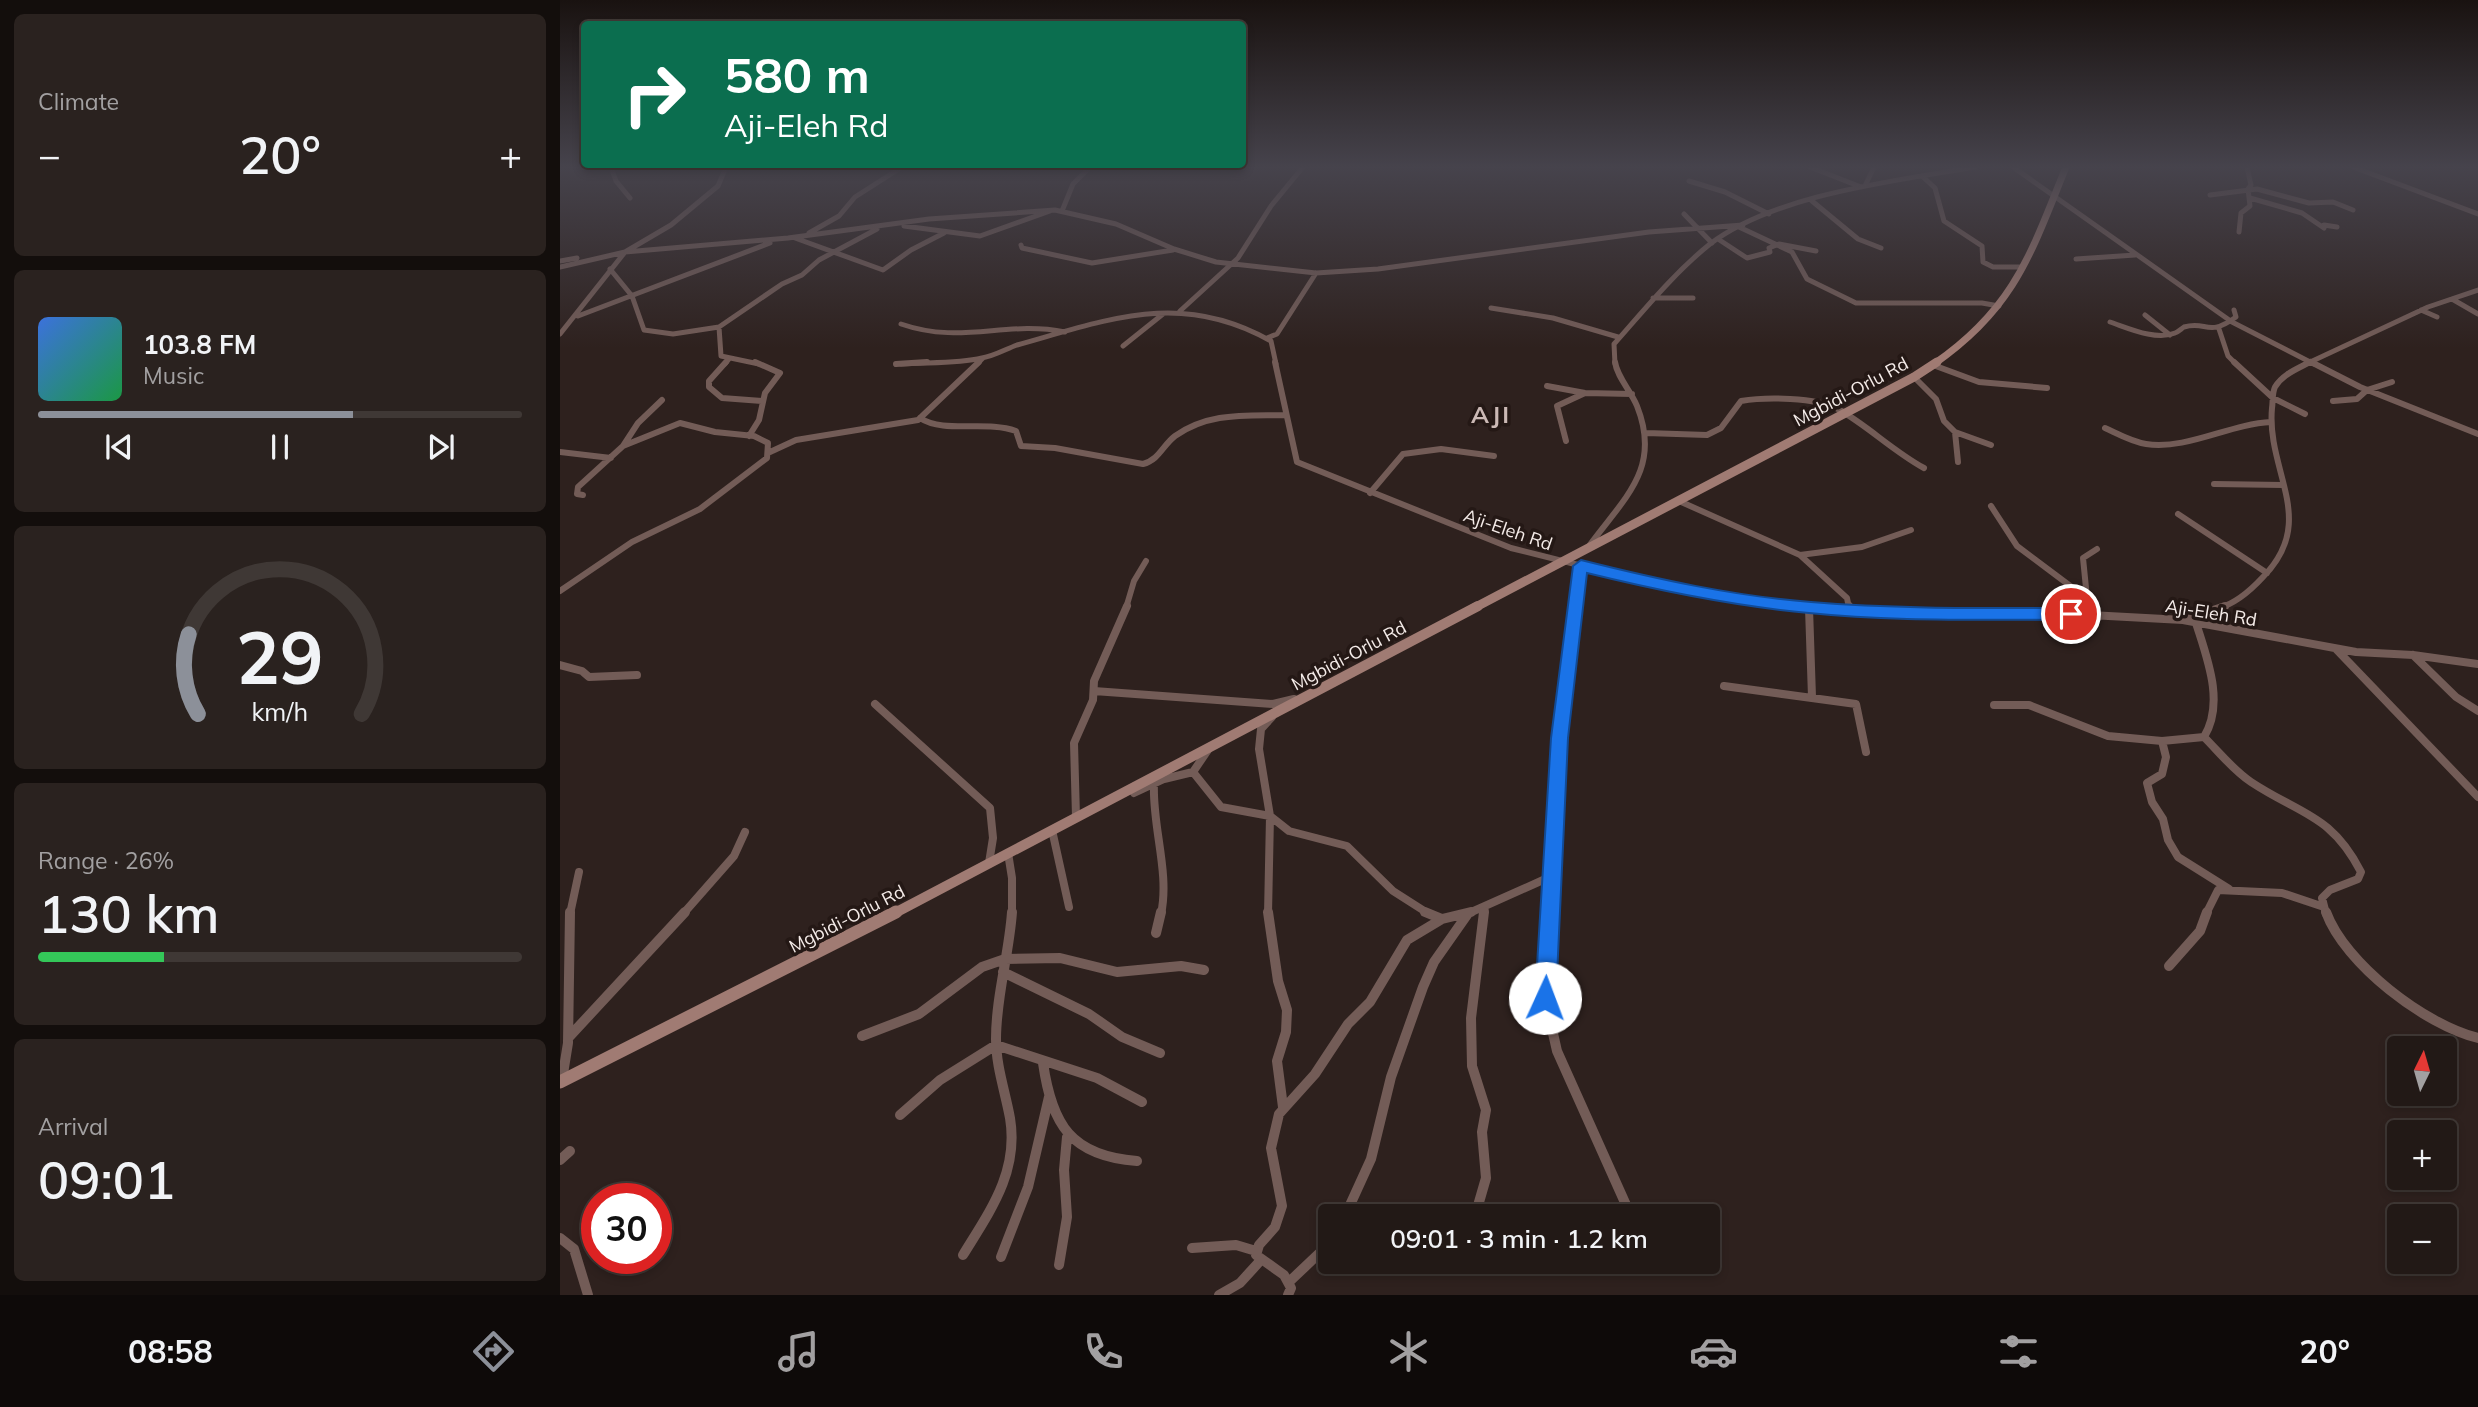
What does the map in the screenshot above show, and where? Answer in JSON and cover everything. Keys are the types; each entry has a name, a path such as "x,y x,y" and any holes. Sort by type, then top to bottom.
{"main road":[{"name":"Mgbidi-Orlu Rd","path":"561,1081 989,863 1914,377 1961,345 1998,306 2023,267 2040,227"}],"street":[{"path":"560,334 577,316 625,252 667,227"},
{"path":"668,227 660,240 672,248"},
{"path":"806,235 819,227"},
{"path":"560,261 604,254 875,227"},
{"path":"610,269 632,296 643,330 673,334 719,327 802,275 819,260 866,237 878,227"},
{"path":"914,227 980,236 1005,227"},
{"path":"1124,227 1174,249 1229,265 1315,273 1378,269 1530,247 1710,227"},
{"path":"1180,310 1238,258 1257,227"},
{"path":"1589,546 1641,476 1646,433 1632,394 1615,366 1614,344 1653,298 1715,241 1739,227"},
{"path":"1743,227 1751,234 1779,244 1815,251"},
{"path":"1844,227 1858,239 1881,248"},
{"path":"1955,227 1982,246 1983,262 1993,267 2023,267"},
{"path":"2098,227 2232,322 2367,390 2478,434"},
{"path":"2239,227 2239,232"},
{"path":"1698,228 1715,241 1747,258 1770,252 1769,248 1779,244"},
{"path":"860,229 866,237"},
{"path":"577,316 740,253 788,238 883,270 911,250 937,239 944,233"},
{"path":"1779,244 1800,260 1807,279 1856,303 1982,303 1998,306"},
{"path":"1021,245 1022,248 1092,263 1174,249"},
{"path":"560,267 604,254"},
{"path":"2076,259 2136,255"},
{"path":"896,364 982,358 1098,322 1180,310 1233,321 1267,338 1277,334 1315,273"},
{"path":"2183,620 2226,606 2250,591 2277,563 2286,542 2291,522 2271,422 2274,389 2285,376 2421,310 2478,290"},
{"path":"1653,298 1693,298"},
{"path":"2452,299 2478,314"},
{"path":"1491,308 1553,318 1618,337"},
{"path":"2110,322 2146,333 2170,335 2185,327 2219,329 2236,317 2234,310"},
{"path":"2421,310 2437,317"},
{"path":"1123,346 1164,314"},
{"path":"2145,315 2170,335"},
{"path":"901,324 923,333 949,337 1041,327 1068,333"},
{"path":"719,327 720,351 729,359 753,361 780,373 762,401 759,420 749,436"},
{"path":"2219,329 2228,356 2273,398 2305,414"},
{"name":"Aji-Eleh Rd","path":"1267,338 1271,341 1297,461 1370,493 1417,509 1452,526 1558,562 1678,590 1809,608 2183,620 2335,648 2478,664"},
{"path":"560,591 632,542 700,509 767,458 770,452 796,440 852,429 904,424 920,418 982,358"},
{"path":"729,359 709,381 709,387 722,398 762,401"},
{"path":"1933,365 1979,382 2047,388"},
{"path":"1914,377 1936,399 1944,421 1955,432 1991,445"},
{"path":"2333,401 2357,399 2367,390 2392,382"},
{"path":"1547,386 1585,393 1632,394"},
{"path":"1566,441 1556,406 1585,393"},
{"path":"1646,433 1707,435 1721,428 1741,401 1761,395 1830,406 1847,412 1900,455 1924,468"},
{"path":"583,495 577,494 578,488 623,446 638,423 662,400"},
{"path":"920,418 933,426 964,422 1004,426 1016,431 1021,446 1032,450 1058,449 1072,455 1143,464 1152,462 1174,437 1213,417 1285,415"},
{"path":"2105,428 2147,444 2179,443 2249,422 2271,422"},
{"path":"623,446 676,423 749,436 768,443 770,452"},
{"path":"1955,432 1958,463"},
{"path":"1370,493 1403,454 1441,449 1494,456"},
{"path":"560,452 611,458"},
{"path":"2214,484 2283,485"},
{"path":"1679,501 1800,555 1824,580 1847,598 1850,611"},
{"path":"1991,506 2017,546 2087,598 2098,617"},
{"path":"2178,514 2201,526 2267,573"},
{"path":"1800,555 1862,547 1911,530"},
{"path":"2087,598 2083,558 2097,549"},
{"path":"1076,817 1074,743 1093,700 1094,681 1146,561"},
{"path":"1581,566 1559,738 1545,998 1557,1051 1595,1144 1625,1204"},
{"path":"1809,608 1812,697"},
{"path":"1994,705 2042,705 2109,737 2162,741 2204,737 2210,731 2214,705 2196,623"},
{"path":"2335,648 2421,734 2478,797"},
{"path":"2413,655 2456,697 2478,711"},
{"path":"560,665 582,671 589,677 629,673 637,675"},
{"path":"1724,687 1856,704 1866,752"},
{"path":"1094,691 1273,704 1311,694"},
{"path":"875,704 990,808 993,838 989,863"},
{"path":"1219,1295 1240,1283 1275,1227 1282,1206 1282,1193 1271,1149 1283,1107 1276,1061 1286,1032 1287,1010 1278,981 1268,912 1270,816 1259,749 1261,729 1274,714"},
{"path":"2204,737 2240,774 2318,816 2347,847 2361,872 2358,879 2330,890 2322,898 2323,907 2344,947 2362,966 2448,1027 2478,1038"},
{"path":"2162,741 2166,757 2162,774 2147,783 2152,802 2163,819 2168,840 2178,857 2229,889"},
{"path":"1097,806 1154,783 1193,772 1211,747"},
{"path":"1193,772 1221,807 1270,816 1279,826 1290,831 1347,846 1392,891 1420,910 1442,919"},
{"path":"1154,783 1153,809 1164,899 1156,933"},
{"path":"1052,830 1069,907"},
{"path":"569,1037 714,881 734,856 738,842 745,832"},
{"path":"963,1255 998,1193 1012,1156 1010,1112 996,1045 1003,972 1015,896 1008,853"},
{"path":"561,1081 569,1037 570,914 579,872"},
{"path":"1283,1107 1315,1074 1348,1024 1370,1002 1407,940 1442,919 1467,915 1552,876"},
{"path":"2169,967 2200,931 2214,893 2229,889 2282,893 2323,907"},
{"path":"1478,1204 1486,1178 1482,1132 1486,1110 1472,1066 1471,1018 1485,906"},
{"path":"1350,1204 1371,1159 1391,1077 1423,986 1434,962 1467,915"},
{"path":"862,1036 919,1014 982,967 1005,959 1060,958 1116,972 1181,967 1204,970"},
{"path":"1003,972 1088,1014 1122,1037 1160,1053"},
{"path":"996,1045 1043,1063 1097,1078 1142,1102"},
{"path":"900,1115 940,1080 996,1045"},
{"path":"1043,1063 1049,1097 1067,1137 1064,1170 1067,1217 1059,1265"},
{"path":"1001,1256 1028,1187 1049,1097"},
{"path":"1067,1137 1094,1154 1121,1161 1137,1161"},
{"path":"560,1160 570,1151"},
{"path":"560,1238 574,1249 588,1295"},
{"path":"1192,1248 1236,1245 1258,1256 1289,1282"},
{"path":"1289,1295 1289,1282 1318,1254"}],"district":[{"name":"AJI","path":"1491,415"}],"route":[{"path":"1545,998 1559,738 1581,566 1678,590 1809,608 1898,613 2071,614"}]}
